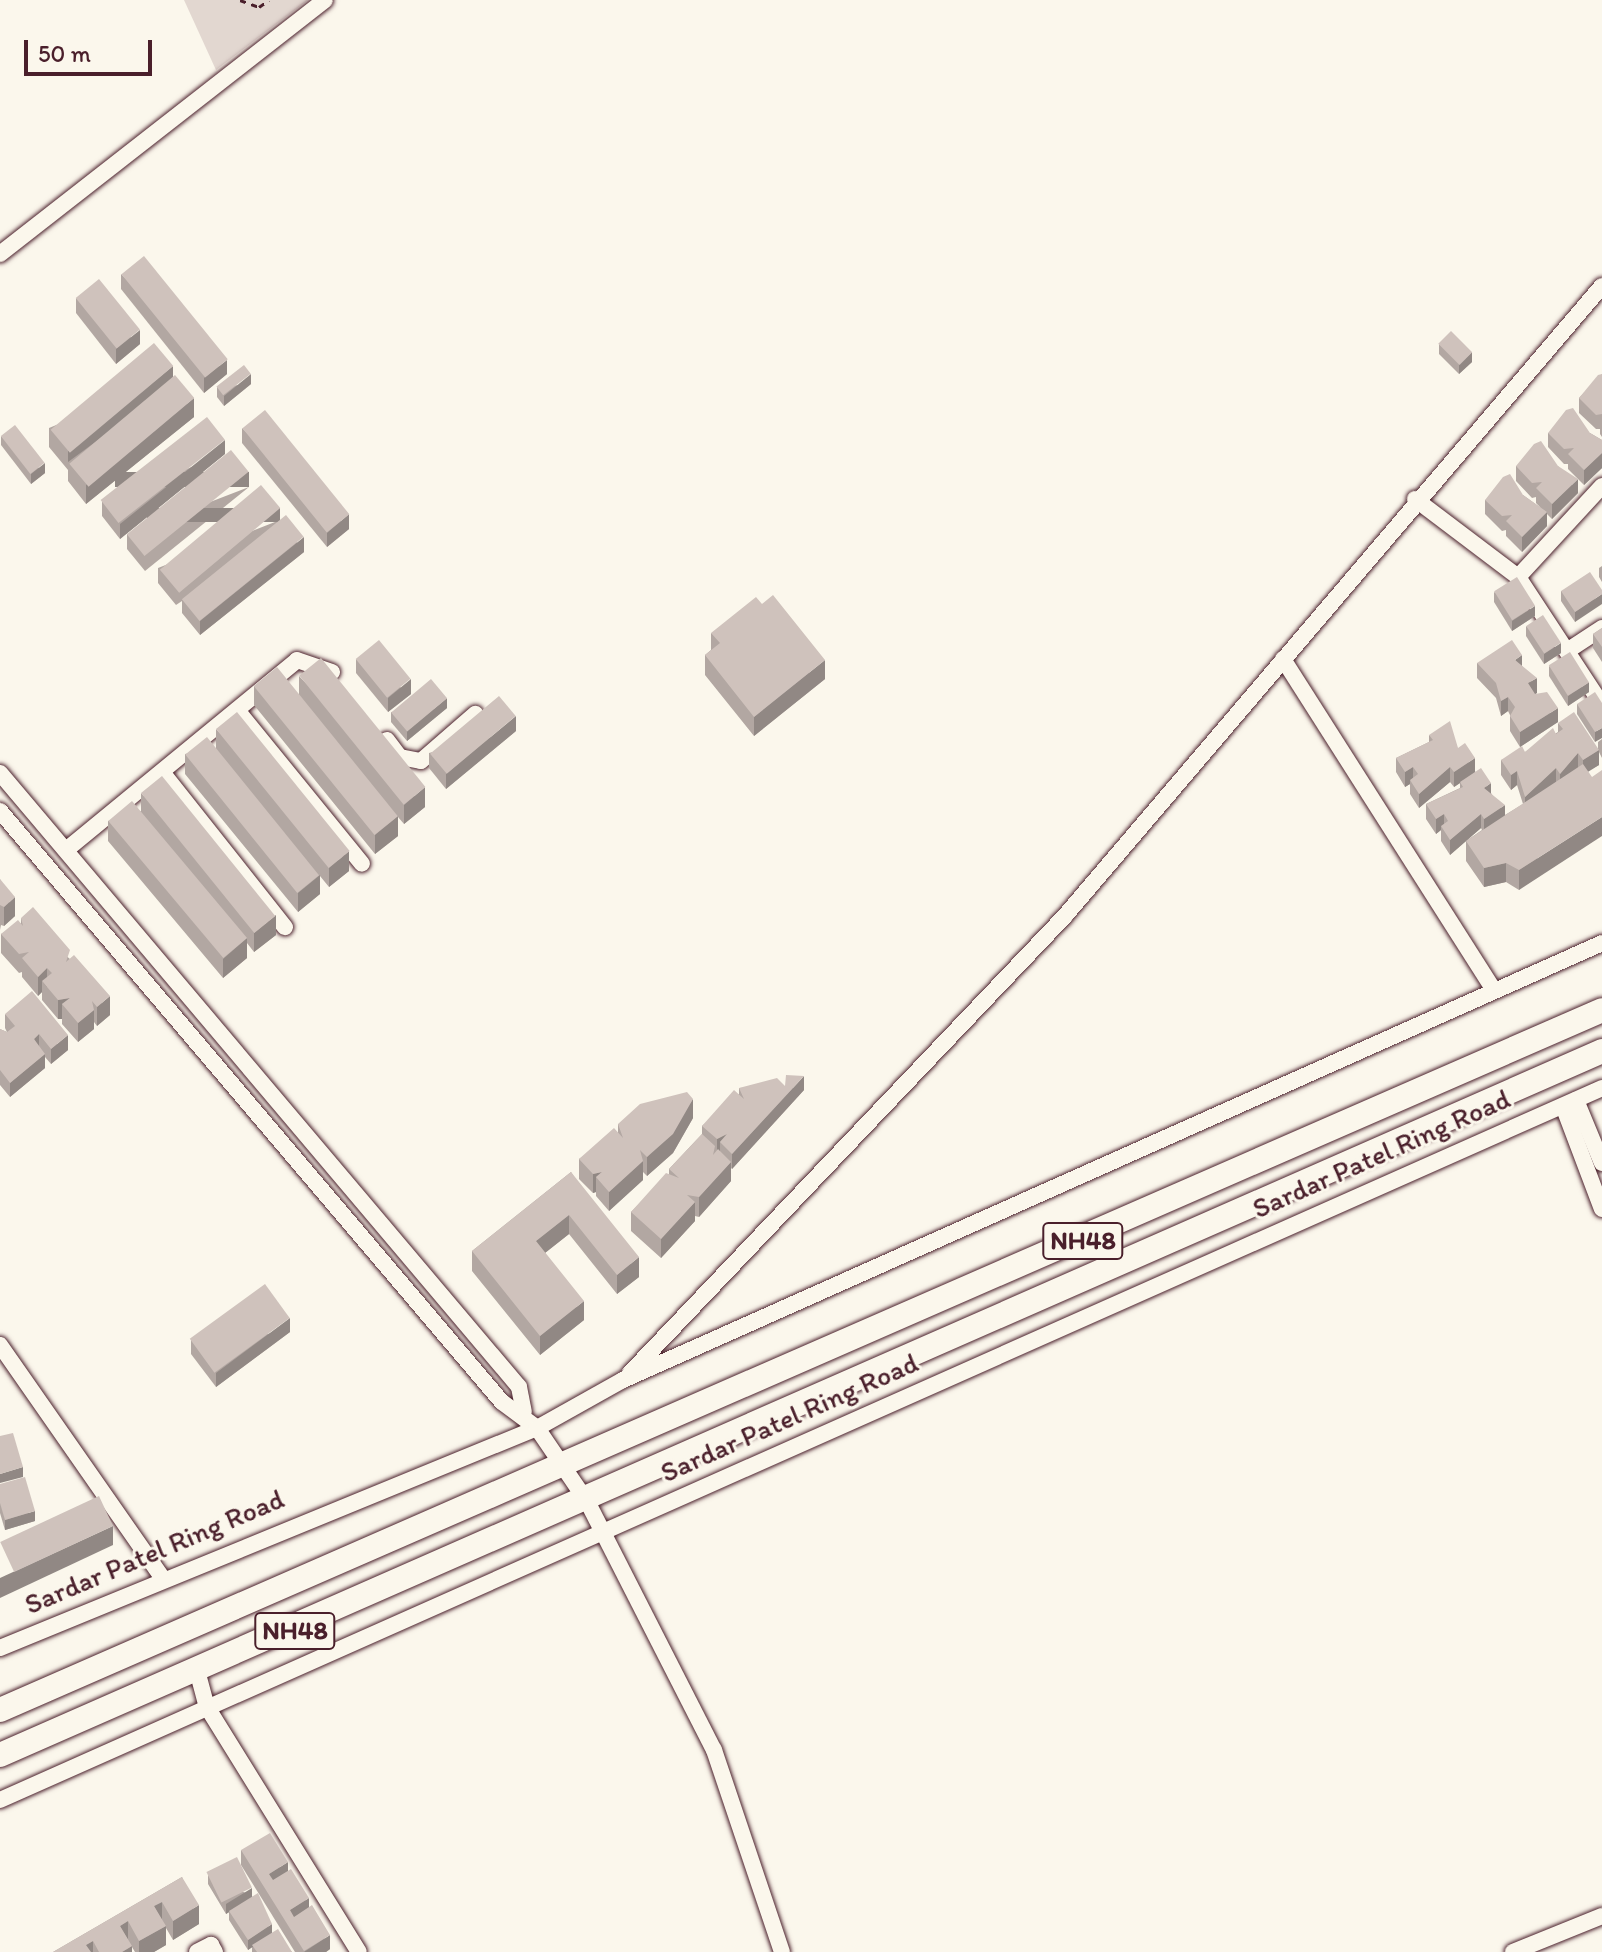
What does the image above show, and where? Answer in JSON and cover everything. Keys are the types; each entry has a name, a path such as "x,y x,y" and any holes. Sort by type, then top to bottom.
{"highway":[{"name":"Sardar Patel Ring Road","path":"0,1710 1154,1210 1602,1010"},
{"name":"Sardar Patel Ring Road","path":"0,1755 198,1674 588,1503 1168,1241 1602,1051"},
{"path":"1154,1210 1168,1241"}],"street":[{"path":"0,254 325,0"},
{"path":"623,1380 1064,917 1415,499 1602,286"},
{"path":"1518,577 1602,486"},
{"path":"1415,499 1518,577 1602,705"},
{"path":"1567,651 1602,628"},
{"path":"1283,659 1494,990"},
{"path":"66,850 297,660 326,665 344,688"},
{"path":"237,710 362,864"},
{"path":"372,722 400,757 421,761 475,714"},
{"path":"162,772 285,927"},
{"path":"0,773 519,1387 524,1412"},
{"path":"0,811 502,1402 524,1412 537,1428 588,1503 600,1534 714,1750 782,1952"},
{"path":"73,897 92,880"},
{"name":"Sardar Patel Ring Road","path":"0,1648 162,1577 537,1428 623,1380 1602,943"},
{"name":"Sardar Patel Ring Road","path":"0,1800 1602,1088"},
{"path":"1570,1103 1602,1163"},
{"path":"1570,1103 1602,1209"},
{"path":"0,1345 162,1577"},
{"path":"198,1674 207,1707 359,1952"},
{"path":"1513,1952 1602,1916"},
{"path":"197,1952 211,1945 215,1952"}],"path":[{"path":"240,0 259,7 269,0"}],"shaded area":[{"path":"184,0 308,0 216,70"}],"building":[{"path":"144,256 228,359 205,378 121,274"},
{"path":"99,279 140,330 117,348 76,298"},
{"path":"1451,331 1472,352 1459,365 1438,344"},
{"path":"154,343 173,366 70,453 51,430"},
{"path":"244,365 251,374 223,395 216,387"},
{"path":"1602,374 1602,414 1596,415 1579,398"},
{"path":"175,375 194,398 89,487 69,464"},
{"path":"1573,408 1590,433 1602,440 1602,453 1584,470 1568,454 1574,448 1564,449 1548,433 1566,410"},
{"path":"265,410 349,514 327,532 242,428"},
{"path":"207,417 225,440 118,523 101,500"},
{"path":"15,425 45,463 30,474 1,436"},
{"path":"1541,441 1558,466 1578,479 1552,504 1536,488 1542,482 1532,483 1516,466 1534,444"},
{"path":"231,450 249,472 144,556 127,534"},
{"path":"1510,474 1523,495 1547,512 1522,537 1506,521 1512,515 1502,516 1485,500 1503,477"},
{"path":"261,485 280,508 179,593 160,570"},
{"path":"286,515 304,537 199,621 182,599"},
{"path":"1590,572 1602,594 1575,612 1561,591"},
{"path":"1517,577 1535,606 1512,620 1494,591"},
{"path":"773,595 825,660 754,717 705,655 720,643 711,633 756,597 762,604"},
{"path":"1543,615 1561,643 1544,654 1526,626"},
{"path":"1602,628 1602,647 1593,634"},
{"path":"379,640 410,679 387,698 356,659"},
{"path":"1512,640 1522,655 1515,660 1537,678 1528,683 1535,694 1547,692 1558,708 1520,732 1510,716 1515,707 1508,697 1501,701 1496,683 1477,663"},
{"path":"1570,652 1589,683 1568,696 1549,665"},
{"path":"321,658 425,787 404,805 299,676"},
{"path":"277,667 398,816 375,835 254,686"},
{"path":"431,679 447,698 407,732 391,712"},
{"path":"1595,692 1602,703 1602,728 1595,732 1577,704"},
{"path":"499,696 516,716 447,774 430,754"},
{"path":"237,712 350,851 329,868 216,729"},
{"path":"1574,712 1599,750 1583,760 1578,753 1560,774 1556,768 1525,797 1517,771 1511,775 1501,760 1522,746 1525,752 1553,728 1556,734 1563,729 1558,723"},
{"path":"1450,721 1458,748 1465,743 1475,758 1454,772 1450,767 1419,794 1410,780 1418,774 1413,767 1405,772 1396,758 1433,740 1429,735"},
{"path":"207,737 319,875 297,893 185,755"},
{"path":"1583,764 1592,777 1602,770 1602,817 1519,870 1506,863 1484,868 1466,841"},
{"path":"1481,768 1491,783 1484,788 1505,805 1484,819 1481,814 1450,840 1441,826 1448,821 1444,814 1436,819 1426,804 1463,787 1460,782"},
{"path":"162,776 275,916 254,933 141,793"},
{"path":"132,801 247,938 223,958 108,821"},
{"path":"0,879 15,897 4,907 0,905"},
{"path":"33,907 70,950 66,962 74,955 110,996 97,1007 92,1001 94,1010 78,1023 62,1004 70,998 58,1000 42,981 52,973 47,968 38,977 22,958 29,952 19,954 1,934 18,920 23,926 21,918"},
{"path":"32,991 68,1035 51,1049 39,1034 34,1039 45,1054 10,1083 0,1070 0,1029 7,1032 15,1026 5,1014"},
{"path":"786,1075 804,1076 732,1154 720,1142 727,1134 717,1139 702,1126 734,1090 744,1099 739,1088 777,1078 785,1086"},
{"path":"687,1092 693,1099 673,1134 647,1157 640,1150 643,1161 609,1192 596,1177 602,1172 593,1174 579,1159 614,1128 623,1138 618,1124 640,1104"},
{"path":"702,1134 715,1146 713,1155 718,1149 731,1162 699,1197 687,1195 695,1202 661,1239 631,1212 666,1173 679,1178 669,1169"},
{"path":"571,1172 639,1257 617,1275 569,1215 536,1241 584,1301 540,1336 472,1251"},
{"path":"265,1284 290,1318 214,1373 190,1339"},
{"path":"13,1433 23,1467 0,1474 0,1436"},
{"path":"25,1477 35,1511 5,1520 0,1503 0,1484"},
{"path":"99,1496 113,1526 14,1572 0,1542"},
{"path":"270,1833 288,1862 269,1874 273,1880 291,1869 309,1898 290,1910 294,1917 312,1905 330,1935 304,1951 241,1850"},
{"path":"237,1857 252,1888 221,1902 206,1872"},
{"path":"182,1877 199,1905 173,1921 162,1902 154,1906 166,1926 139,1941 128,1921 120,1926 132,1946 122,1952 99,1952 93,1941 86,1945 91,1952 53,1952"},
{"path":"258,1893 272,1924 248,1940 229,1911"},
{"path":"278,1929 292,1952 257,1952 252,1945"}]}
